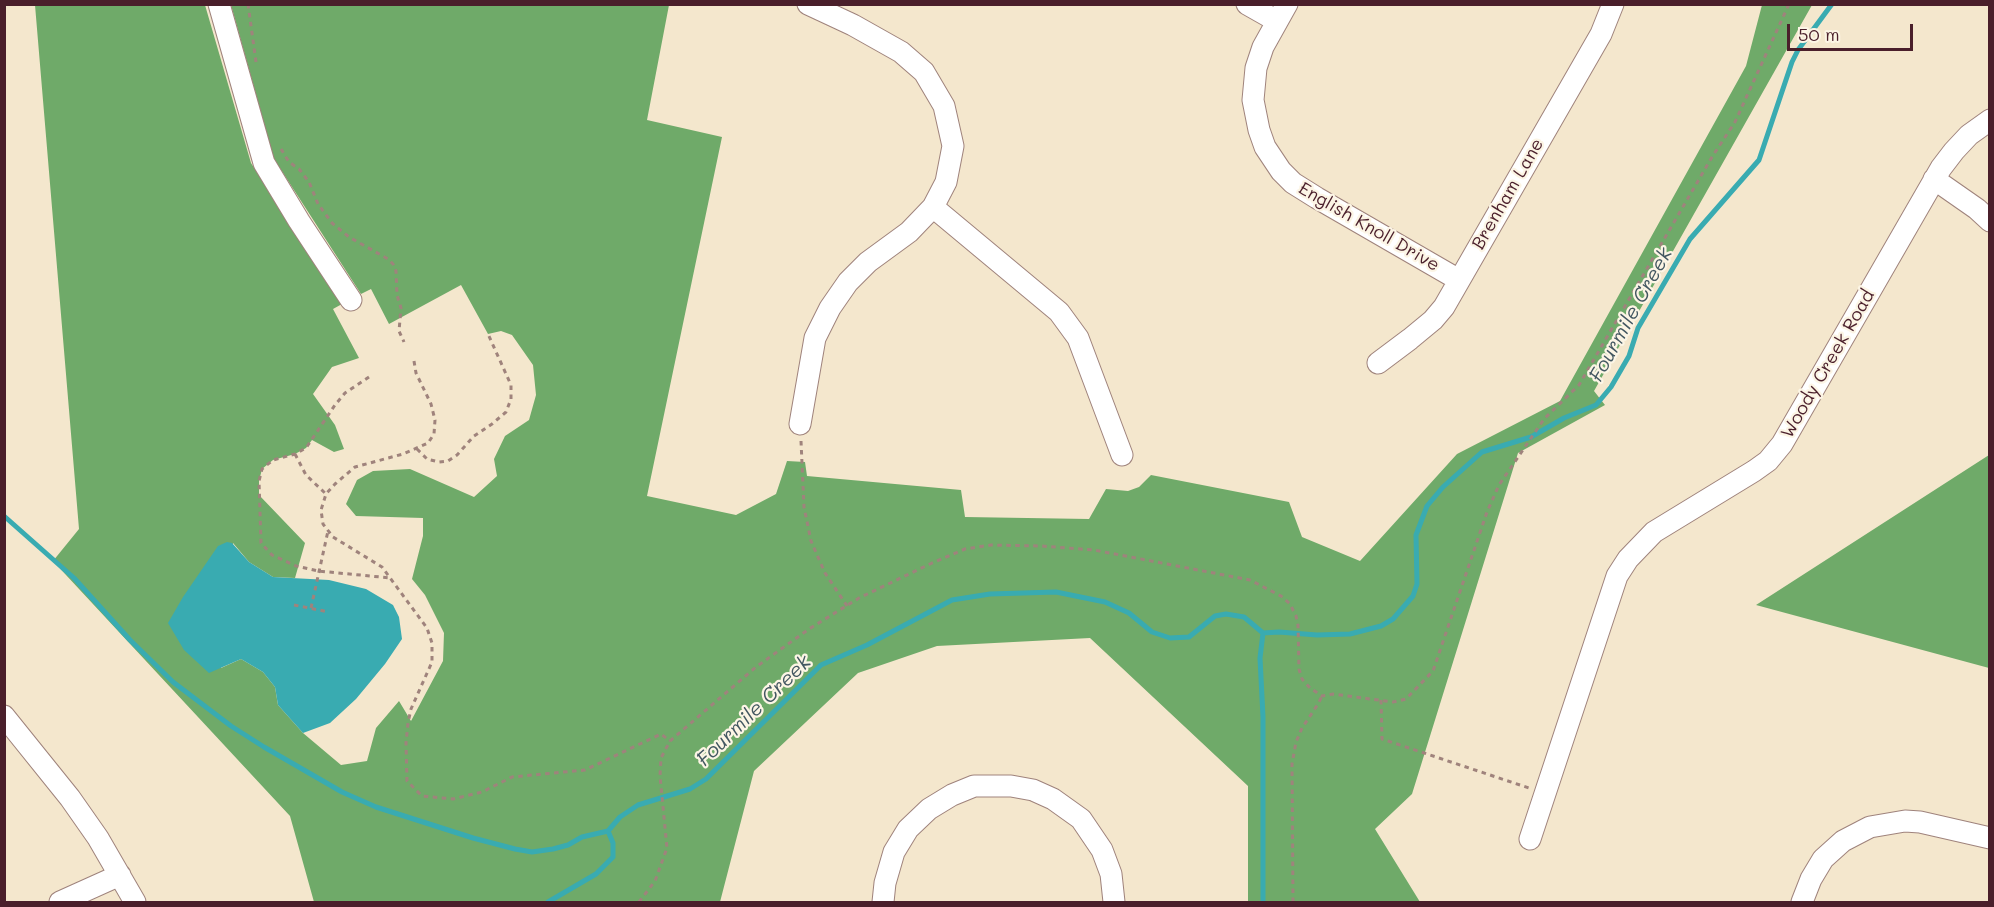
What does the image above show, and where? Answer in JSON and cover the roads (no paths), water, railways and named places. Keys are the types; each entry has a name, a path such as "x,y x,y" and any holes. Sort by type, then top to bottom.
{"street":[{"path":"219,4 264,163 351,300"},
{"path":"800,424 816,338 830,308 868,262 909,232 933,207 946,182 953,146 944,106 924,72 901,52 853,25 808,4"},
{"path":"1247,4 1282,13"},
{"name":"Brenham Lane","path":"1377,363 1433,320 1444,307 1601,34 1613,4"},
{"name":"English Knoll Drive","path":"1282,13 1263,46 1256,68 1254,113 1265,147 1281,171 1293,183 1459,280"},
{"name":"Woody Creek Road","path":"1530,839 1617,576 1628,558 1654,532 1768,461 1782,444 1934,180 1954,151 1969,135 1989,120"},
{"path":"1934,180 1977,209 1989,221"},
{"path":"933,207 1059,312 1078,338 1122,455"},
{"path":"4,716 70,798 120,875 135,903"},
{"path":"883,903 885,883 894,852 908,829 929,809 952,795 975,786 1002,786 1033,790 1053,799 1081,819 1102,850 1111,874 1114,903"},
{"path":"1802,903 1811,879 1823,859 1843,841 1870,827 1905,821 1946,827 1989,838"},
{"path":"60,903 120,875"}],"water":[{"path":"227,542 232,543 249,562 273,577 329,580 366,589 393,605 399,617 402,639 356,699 330,723 303,733 278,705 275,687 263,672 241,659 209,673 184,650 168,623 218,546"}],"waterway":[{"name":"Fourmile Creek","path":"608,831 620,817 638,805 690,789 706,779 821,665 867,645 952,600 990,594 1056,592 1105,602 1129,613 1152,632 1170,638 1189,637 1215,616 1226,614 1244,617 1263,633 1317,635 1350,634 1381,626 1393,619 1413,596 1417,584 1416,535 1427,506 1443,487 1482,452 1531,437 1564,418 1596,405 1611,387 1629,356 1638,328 1690,239 1759,160 1792,62 1798,50 1832,4"},
{"path":"4,516 74,578 130,640 173,682 231,726 342,792 376,807 473,838 532,852 568,845 582,837 608,831"},
{"path":"1263,633 1260,658 1263,717 1263,902"},
{"name":"Fourmile Creek","path":"548,902 596,874 613,857 613,843 608,831"}]}
